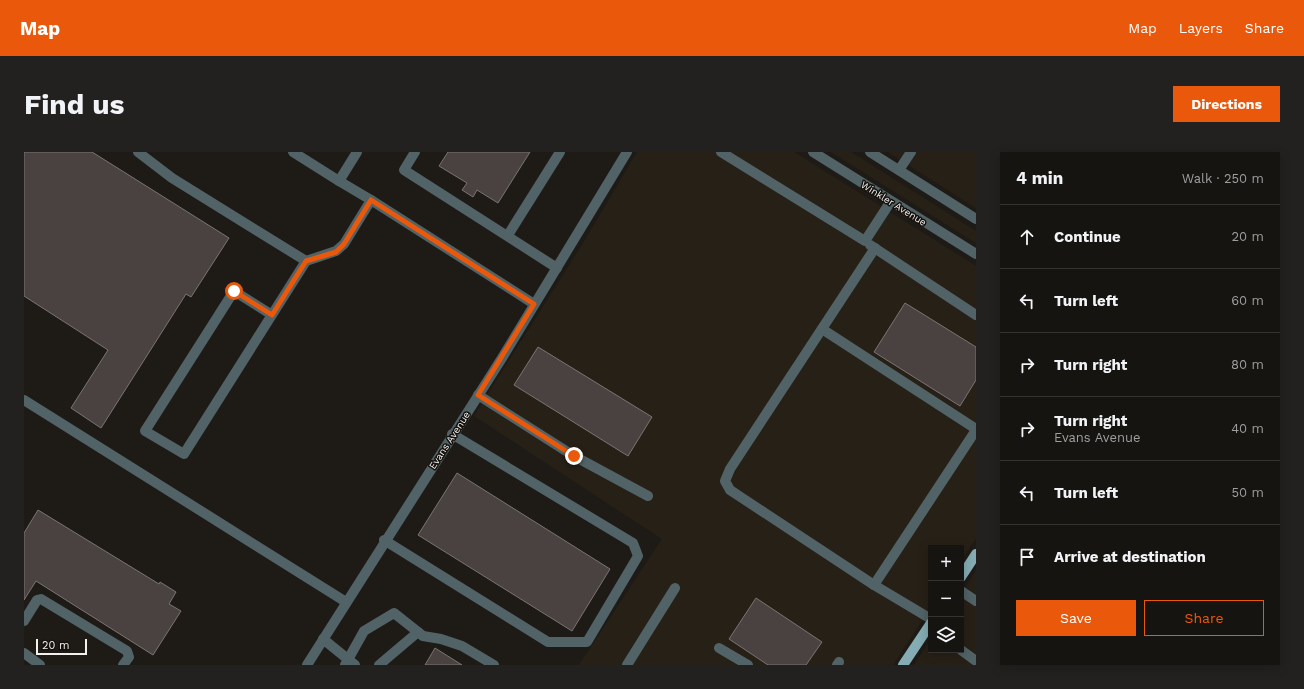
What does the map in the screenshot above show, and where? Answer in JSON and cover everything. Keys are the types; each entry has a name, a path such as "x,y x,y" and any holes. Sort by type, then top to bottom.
{"main road":[{"path":"964,572 976,554"},
{"path":"903,665 928,628"}],"street":[{"path":"138,152 172,178 306,261"},
{"path":"293,152 534,304"},
{"path":"339,181 357,152"},
{"path":"415,152 404,170 508,235 557,268"},
{"path":"508,235 560,152"},
{"name":"Evans Avenue","path":"307,665 384,540 478,395 627,152"},
{"path":"721,152 865,241 976,315"},
{"name":"Winkler Avenue","path":"813,152 976,254"},
{"path":"870,152 976,219"},
{"path":"899,170 911,152"},
{"path":"272,315 234,291 145,431 184,454 272,315 306,261 336,252 344,244 371,200"},
{"path":"865,241 891,201"},
{"path":"875,248 730,469 725,481 730,490 874,585 928,624"},
{"path":"822,329 976,430 874,585"},
{"path":"478,395 574,456 648,496"},
{"path":"24,400 346,602"},
{"path":"384,540 548,642 587,642 638,556 633,543 452,434"},
{"path":"627,665 675,588"},
{"path":"964,593 976,601"},
{"path":"24,621 37,600 41,599 126,651 129,657 123,665"},
{"path":"323,639 349,663 364,631 394,613 423,636 441,639 462,646 494,665"},
{"path":"379,665 418,632"},
{"path":"719,648 748,665"},
{"path":"964,652 976,661"},
{"path":"24,653 40,665"}],"shaded area":[{"path":"637,152 794,152 976,266 976,538 964,556 964,545 928,545 928,612 893,665 579,665 662,539 474,416 585,240"},
{"path":"831,152 851,152 976,231 976,243"},
{"path":"888,152 976,152 976,208"},
{"path":"976,571 976,665 914,665 928,644 928,653 964,653 964,589"}],"building":[{"path":"24,152 92,152 229,238 191,297 186,294 101,428 71,408 108,350 24,296"},
{"path":"448,152 530,152 498,203 477,190 473,197 462,190 467,183 439,166"},
{"path":"905,303 976,347 976,380 960,406 874,352"},
{"path":"538,347 652,417 628,456 514,385"},
{"path":"457,473 610,569 572,631 418,535"},
{"path":"38,510 159,584 160,582 176,592 169,604 181,611 153,655 36,581 24,600 24,533"},
{"path":"756,598 822,642 806,665 768,665 729,639"},
{"path":"435,648 462,665 425,665"}],"route":[{"path":"234,291 272,315 306,261 336,252 344,244 371,200 534,304 478,395 574,456"}]}
